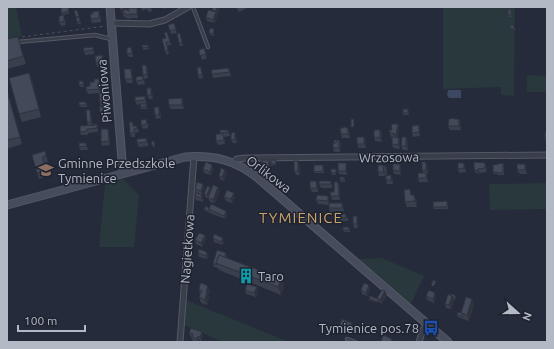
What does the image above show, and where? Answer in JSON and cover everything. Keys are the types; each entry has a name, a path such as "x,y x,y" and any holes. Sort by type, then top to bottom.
{"street":[{"name":"Piwoniowa","path":"110,7 123,173"},
{"path":"111,24 149,24 165,20 188,7"},
{"name":"Wrzosowa","path":"233,163 237,159 246,158 547,155"},
{"name":"Orlikowa","path":"7,205 170,160 194,156 220,158 233,163 258,178 448,342"},
{"name":"Nagietkowa","path":"180,342 194,156"},
{"path":"419,342 426,324"}],"lane":[{"path":"193,7 208,47"},
{"path":"12,43 23,40 95,35 112,39"},
{"path":"347,339 355,342"}],"path":[{"path":"22,37 111,24"}],"shaded area":[{"path":"7,7 16,7 22,36 7,39"},
{"path":"443,7 515,7 514,96 501,95 501,87 443,89"},
{"path":"527,75 547,76 547,92 527,92"},
{"path":"123,179 139,195 134,247 99,247 105,185"},
{"path":"547,183 547,209 490,210 489,184"},
{"path":"382,258 424,276 411,304 358,259"},
{"path":"186,300 289,342 223,342 184,325"}],"water":[{"path":"448,90 461,90 461,98 449,98 447,95"}],"building":[{"path":"61,7 68,7 69,12 61,13"},
{"path":"213,7 217,7 216,11 212,10"},
{"path":"129,8 137,8 137,14 128,15 123,13 124,9 129,11"},
{"path":"508,9 511,9 511,15 508,15"},
{"path":"77,10 79,16 76,17 74,11"},
{"path":"208,10 216,12 213,20 206,17"},
{"path":"99,11 99,18 91,19 90,14 93,14 92,12"},
{"path":"64,15 64,22 59,22 59,16"},
{"path":"79,17 80,22 77,22 76,18"},
{"path":"174,23 176,29 170,31 168,25"},
{"path":"510,25 514,25 514,29 510,28"},
{"path":"210,28 214,29 213,34 209,33"},
{"path":"167,32 170,42 166,42 168,50 165,51 162,39 166,38 164,33"},
{"path":"180,33 182,42 179,43 177,34"},
{"path":"18,37 23,56 7,61 7,39"},
{"path":"142,45 148,45 148,47 143,48"},
{"path":"93,47 93,50 84,51 83,48"},
{"path":"131,47 132,53 127,54 127,48"},
{"path":"204,48 206,54 200,56 199,50"},
{"path":"102,55 103,62 96,63 95,56"},
{"path":"142,65 146,65 147,74 143,75"},
{"path":"201,67 202,75 198,75 197,68"},
{"path":"228,68 230,72 212,74 211,70"},
{"path":"124,69 131,69 132,79 125,79"},
{"path":"29,73 39,109 19,114 9,78"},
{"path":"143,76 143,80 136,81 136,77"},
{"path":"94,79 99,79 99,89 86,90 86,87 90,86 90,82 94,82"},
{"path":"79,81 83,81 83,85 79,85"},
{"path":"147,88 151,88 151,95 147,95"},
{"path":"7,91 20,137 7,140"},
{"path":"106,92 106,102 100,103 99,93"},
{"path":"145,96 145,100 135,101 135,97"},
{"path":"182,98 182,105 169,105 168,99"},
{"path":"79,102 86,102 86,105 79,105"},
{"path":"140,104 146,104 146,107 141,107"},
{"path":"107,106 107,118 104,118 103,112 100,112 99,107"},
{"path":"154,107 159,107 159,115 155,115"},
{"path":"403,109 408,109 408,113 403,113"},
{"path":"86,110 90,110 91,122 87,122"},
{"path":"146,119 147,124 141,125 141,120"},
{"path":"351,119 354,119 354,127 351,127"},
{"path":"449,119 459,119 459,126 448,126"},
{"path":"129,122 133,122 133,126 137,126 137,128 134,129 134,133 130,133"},
{"path":"391,124 398,124 396,135 394,135 394,133 390,133 389,130 392,130"},
{"path":"97,125 97,128 87,129 87,131 80,132 80,126"},
{"path":"419,125 419,132 412,133 412,126"},
{"path":"340,128 348,128 348,134 341,134"},
{"path":"101,129 108,129 109,141 101,142"},
{"path":"220,130 228,130 228,132 220,133"},
{"path":"374,130 380,130 380,138 374,137"},
{"path":"235,132 235,139 231,140 231,133"},
{"path":"545,132 547,132 547,138 545,138"},
{"path":"216,134 223,134 224,140 216,141"},
{"path":"357,137 364,137 364,144 357,144"},
{"path":"392,137 399,138 398,145 392,144"},
{"path":"402,137 406,137 406,146 401,146"},
{"path":"146,138 147,142 137,143 137,139"},
{"path":"337,140 339,140 339,148 333,148 333,143 336,143"},
{"path":"154,141 155,147 153,147 151,142"},
{"path":"79,143 86,143 86,146 79,147"},
{"path":"45,151 46,156 42,157 46,171 37,173 32,155"},
{"path":"262,160 269,160 269,168 262,168"},
{"path":"271,160 276,160 276,164 271,164"},
{"path":"294,161 298,161 298,171 294,171"},
{"path":"206,162 212,165 210,172 203,169"},
{"path":"422,162 426,162 426,170 422,170"},
{"path":"474,162 485,163 485,168 478,169 477,171 474,169"},
{"path":"338,163 346,163 346,171 338,171"},
{"path":"458,163 464,163 464,168 458,169"},
{"path":"503,163 503,173 493,172 493,165"},
{"path":"393,164 400,164 400,171 393,170"},
{"path":"517,164 525,164 525,170 519,170 517,168"},
{"path":"314,165 323,165 323,171 314,172"},
{"path":"378,165 383,165 384,172 378,172"},
{"path":"384,166 386,166 386,173 384,173"},
{"path":"221,168 225,170 222,177 219,176"},
{"path":"331,169 336,169 336,173 331,173"},
{"path":"418,173 426,173 426,178 418,178"},
{"path":"391,175 391,180 386,180 386,176"},
{"path":"340,177 344,177 344,180 340,180"},
{"path":"310,181 316,181 317,188 310,188"},
{"path":"319,181 331,181 331,184 319,184"},
{"path":"197,182 203,184 201,191 195,189"},
{"path":"334,182 338,182 339,196 331,196 330,192 334,192"},
{"path":"213,185 218,187 213,200 208,198"},
{"path":"207,186 210,187 207,195 204,194"},
{"path":"410,189 411,195 414,195 415,201 405,202 404,190"},
{"path":"227,190 234,193 231,199 224,197"},
{"path":"196,193 202,195 201,198 195,196"},
{"path":"317,195 328,196 328,201 316,200"},
{"path":"447,201 447,207 433,207 433,202"},
{"path":"329,203 342,203 342,208 329,208"},
{"path":"211,204 226,211 224,216 209,209"},
{"path":"206,206 209,208 209,211 204,209"},
{"path":"334,214 346,214 346,218 338,217 338,221 334,220"},
{"path":"353,216 357,216 357,224 353,224"},
{"path":"343,227 349,227 349,230 343,230"},
{"path":"199,233 205,235 201,243 195,240"},
{"path":"214,234 223,238 221,242 213,238"},
{"path":"199,249 207,252 206,256 198,253"},
{"path":"217,250 226,253 224,257 219,255 216,263 217,265 213,263"},
{"path":"219,255 282,279 278,287 216,263"},
{"path":"433,280 436,281 434,286 431,286"},
{"path":"202,283 208,286 205,300 199,297 202,291 199,289 200,284"},
{"path":"364,283 369,285 366,293 361,290"},
{"path":"247,284 257,287 254,293 245,290"},
{"path":"382,290 385,291 380,300 377,298"},
{"path":"429,290 435,293 433,299 426,296"},
{"path":"448,294 452,296 449,305 445,304"},
{"path":"449,295 455,295 454,298"},
{"path":"370,296 378,299 377,302 369,298"},
{"path":"466,297 472,299 467,315 461,313"},
{"path":"458,312 461,313 463,317 457,315"},
{"path":"342,319 352,323 349,331 339,327"},
{"path":"191,328 202,332 200,337 198,336 197,339 192,337 193,334 189,333"},
{"path":"383,335 392,339 391,342 381,341"}],"place":[{"name":"Gminne Przedszkole Tymienice","path":"46,170"},
{"name":"Taro","path":"246,276"},
{"name":"Tymienice pos.78","path":"431,328"}],"district":[{"name":"TYMIENICE","path":"301,217"}]}
